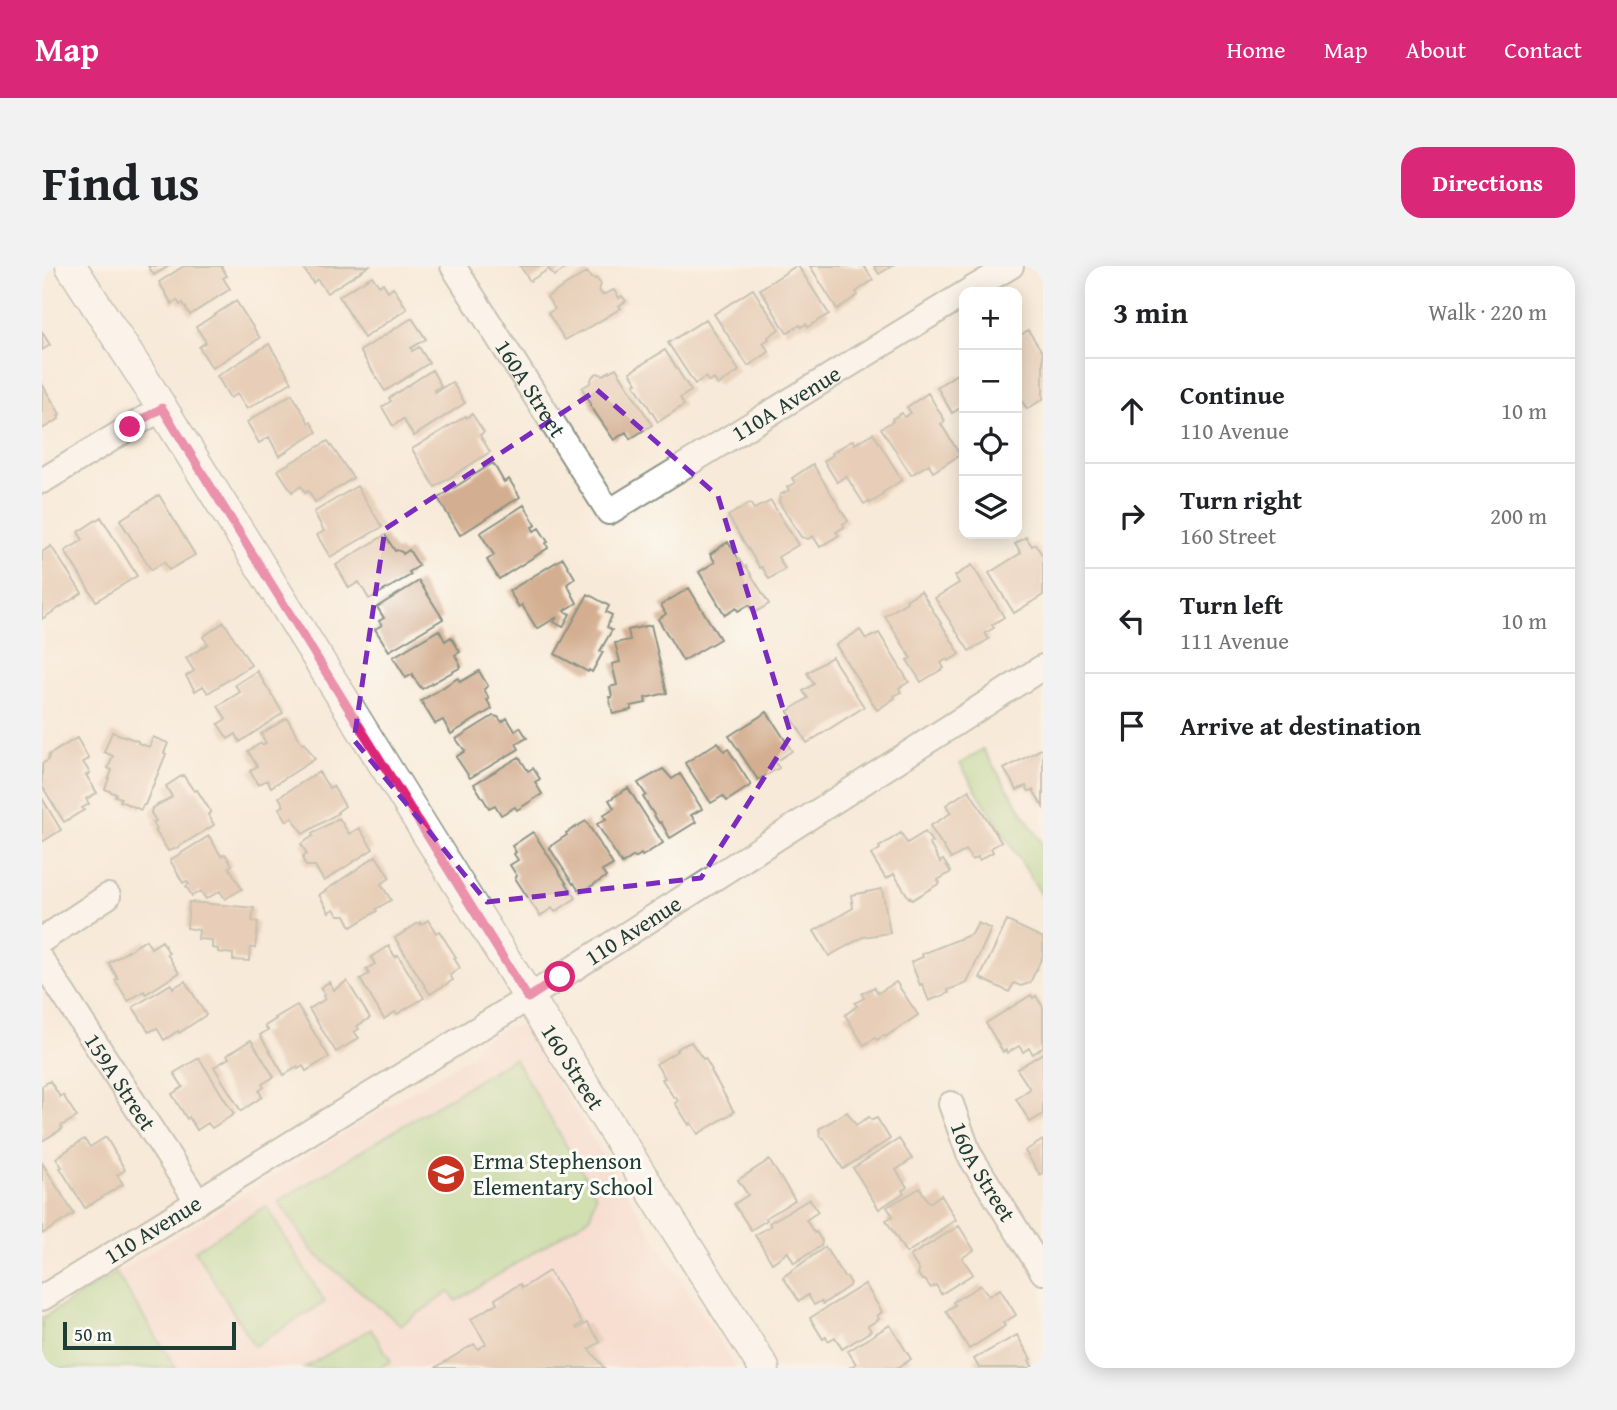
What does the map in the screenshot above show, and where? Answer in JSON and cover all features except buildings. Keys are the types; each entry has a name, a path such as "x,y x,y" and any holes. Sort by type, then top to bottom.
{"street":[{"name":"160 Street","path":"71,266 528,998 764,1368"},
{"name":"160A Street","path":"453,266 608,512"},
{"name":"110A Avenue","path":"976,287 1011,266"},
{"name":"110A Avenue","path":"608,512 959,297"},
{"path":"42,481 162,408"},
{"name":"110 Avenue","path":"42,1298 528,998 1043,667"},
{"path":"42,940 108,896"},
{"name":"159A Street","path":"42,961 198,1202"},
{"name":"160A Street","path":"951,1104 969,1154 1043,1272"}],"highlighted area":[{"path":"597,390 718,496 791,735 701,878 487,902 354,740 385,529"}],"shaded area":[{"name":"Erma Stephenson Elementary School","path":"511,1026 522,1026 534,1033 551,1059 553,1075 736,1368 176,1368 116,1273 471,1055 480,1042"}],"green space":[{"path":"983,749 1043,845 1043,897 960,764"},
{"path":"514,1058 596,1195 590,1217 456,1301 450,1292 401,1325 313,1252 279,1201"},
{"path":"266,1206 325,1302 254,1346 195,1250"},
{"path":"116,1273 176,1368 42,1368 42,1318"},
{"path":"371,1329 391,1361 379,1368 304,1368"}],"place":[{"name":"Erma Stephenson Elementary School","path":"446,1174"}],"route":[{"path":"130,427 162,408 528,998 560,977"}]}
